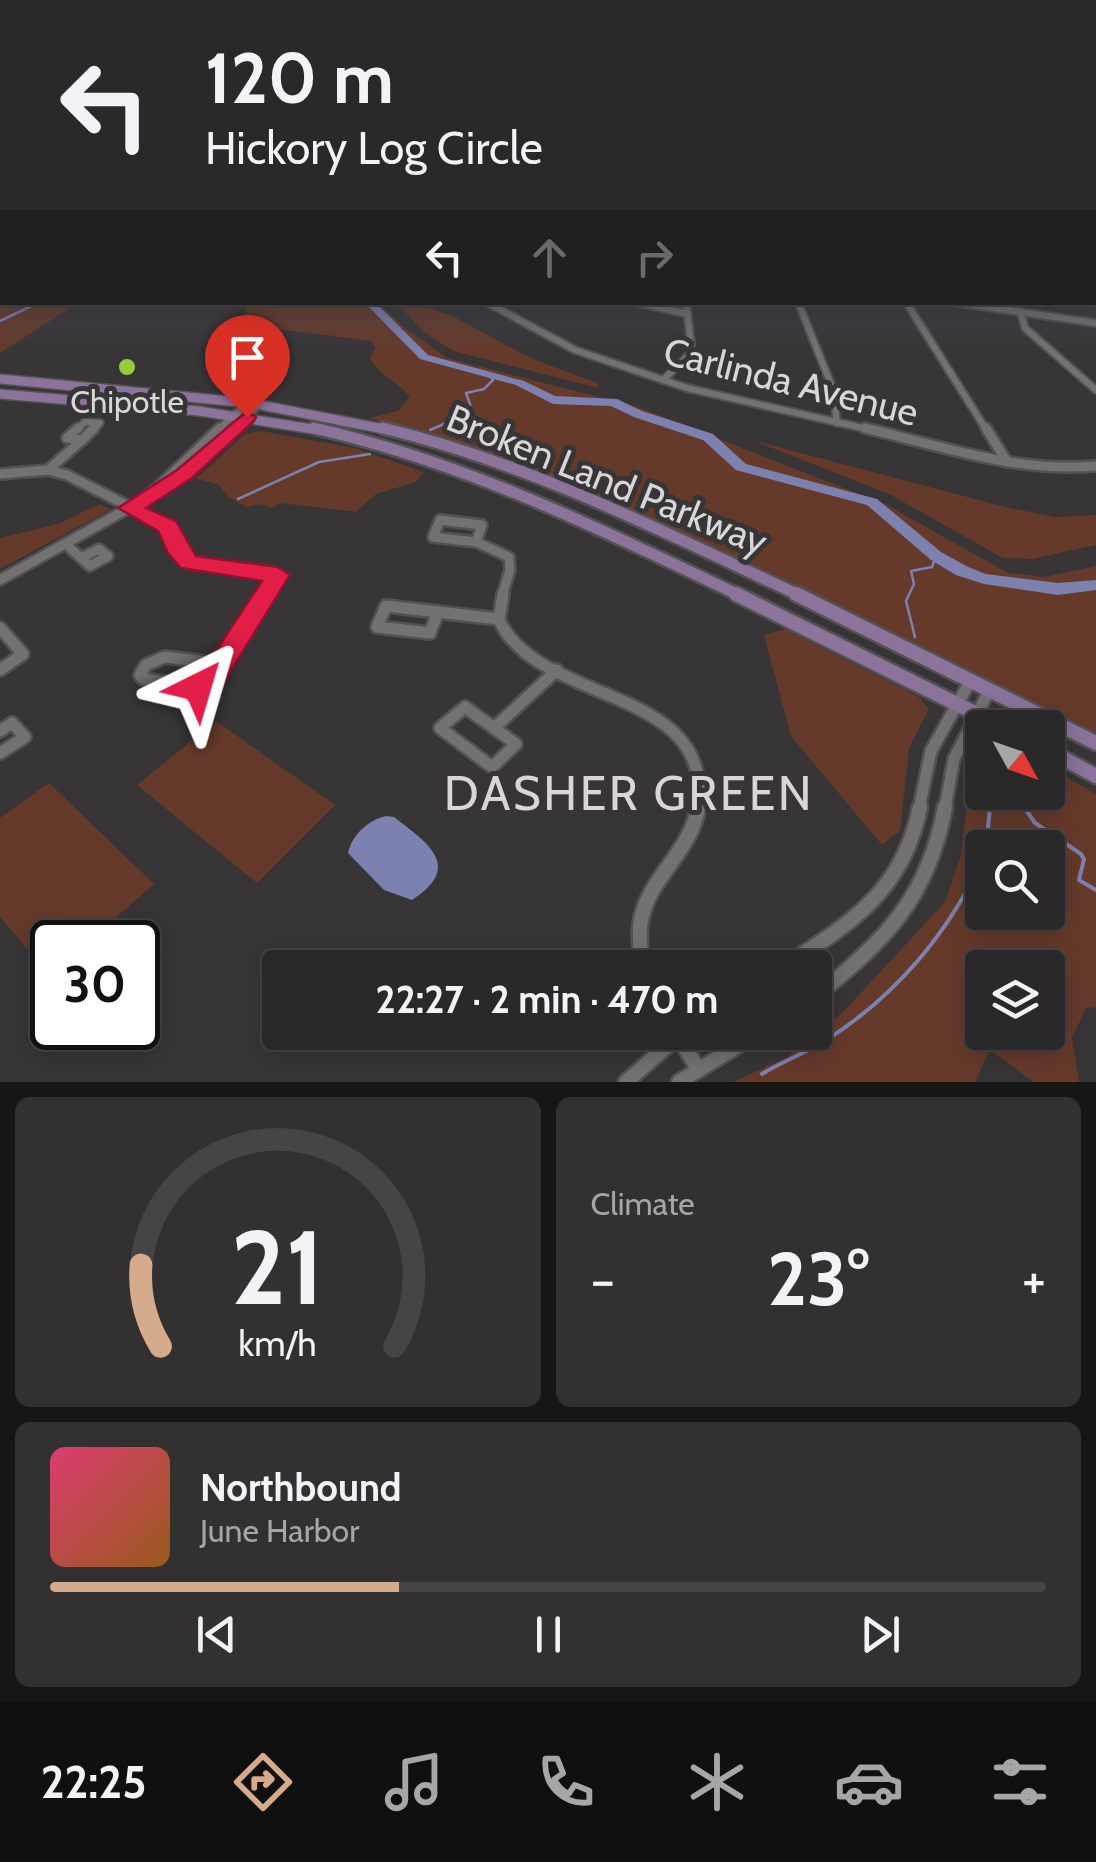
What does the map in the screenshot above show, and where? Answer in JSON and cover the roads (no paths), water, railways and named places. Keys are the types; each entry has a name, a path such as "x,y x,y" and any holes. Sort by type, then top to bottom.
{"main road":[{"name":"Broken Land Parkway","path":"0,379 254,403 402,433 507,467 702,550 1096,744"},
{"name":"Broken Land Parkway","path":"0,394 241,416 346,436 512,492 837,642 972,710"},
{"path":"1065,759 1096,776"}],"street":[{"name":"Carlinda Avenue","path":"492,305 575,350 663,380 1007,462 1062,469 1096,466"},
{"path":"648,305 688,314"},
{"path":"663,380 692,352 686,305"},
{"path":"799,305 833,389 837,423"},
{"path":"908,305 1007,462"},
{"path":"969,305 1096,324"},
{"path":"1021,314 1026,328 1096,390"},
{"path":"0,580 68,546 129,508 254,403"},
{"path":"48,470 82,440"},
{"path":"0,474 48,470 66,475 168,526 180,553 190,563 278,575 222,664 202,687 144,679 140,675 147,662 160,656 222,664"},
{"path":"476,542 482,525 440,520 434,537 500,548 511,564 498,604 498,619 518,648 650,715 678,736 696,766 701,794 697,821 645,907 640,923 641,950"},
{"path":"68,546 81,558"},
{"path":"438,612 430,633 377,627 386,606 438,612 498,619"},
{"path":"0,628 23,654 0,670"},
{"path":"494,728 557,670"},
{"path":"811,950 872,906 898,871 919,818 931,751 971,680"},
{"path":"977,710 990,689"},
{"path":"465,707 494,728 516,744 492,767 440,728 465,707"},
{"path":"0,731 12,723 25,737 0,753"},
{"path":"832,984 874,949 922,885 938,845 954,759 965,736"},
{"path":"626,1082 661,1050"},
{"path":"687,1050 698,1070"},
{"path":"679,1082 731,1050"}],"water":[{"path":"386,816 406,826 435,855 436,876 412,900 384,890 348,853 362,829"}],"waterway":[{"path":"0,321 34,305"},
{"path":"372,305 424,357 520,383 553,400 613,402 708,437 741,467 872,502 936,556 962,571 984,579 1058,589 1096,585"},
{"path":"430,430 458,418 471,407 466,393 484,389 493,380 489,375"},
{"path":"238,499 319,462 370,454"},
{"path":"915,637 906,601 914,584 911,571 932,567 936,556"},
{"path":"988,830 990,810"},
{"path":"1026,810 1035,823 1081,854 1084,859 1079,880 1096,890"},
{"path":"762,1074 831,1037 878,1001 938,936 965,893"}],"place":[{"name":"Chipotle","path":"127,367"}],"district":[{"name":"DASHER GREEN","path":"629,793"}]}
